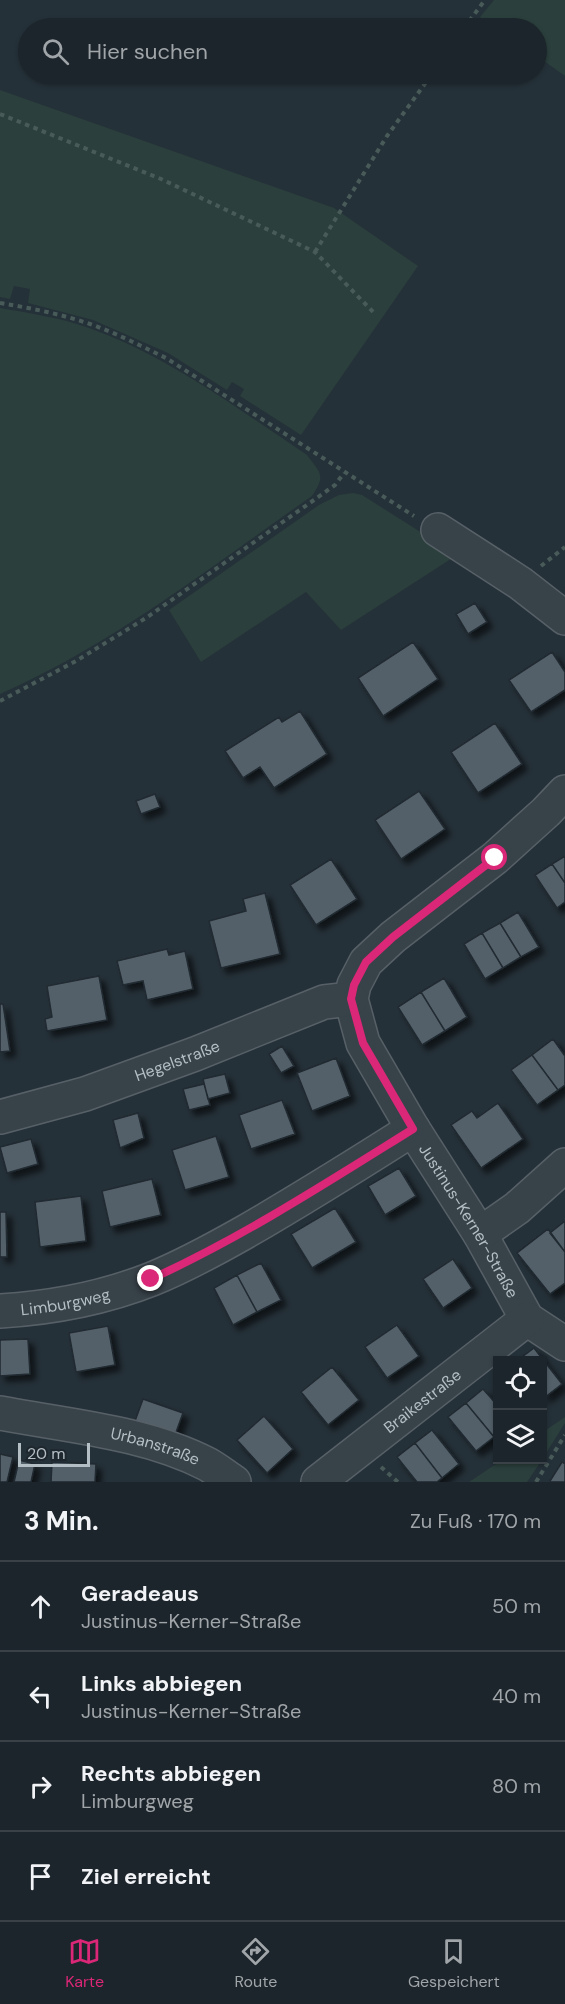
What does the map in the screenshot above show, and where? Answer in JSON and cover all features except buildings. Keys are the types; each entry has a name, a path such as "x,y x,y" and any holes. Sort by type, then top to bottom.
{"street":[{"path":"438,530 520,583 565,618"},
{"path":"351,999 354,985 366,962 393,937 495,858 565,792"},
{"name":"Hegelstraße","path":"0,1117 85,1094 195,1054 324,1002 351,999"},
{"name":"Justinus-Kerner-Straße","path":"351,999 363,1043 413,1129 480,1234 527,1319 565,1344"},
{"name":"Limburgweg","path":"0,1311 23,1310 91,1298 151,1279 201,1256 272,1216 413,1129"},
{"path":"480,1234 517,1208 565,1165"},
{"name":"Braikestraße","path":"318,1482 527,1319"},
{"name":"Urbanstraße","path":"0,1413 126,1436 181,1453 209,1465 234,1482"}],"path":[{"path":"472,18 485,0"},
{"path":"315,252 387,136 425,84"},
{"path":"0,114 161,179 315,252 376,315"},
{"path":"0,303 39,310 89,324 166,358 344,473 438,530"},
{"path":"0,701 76,661 146,618 335,485 344,473"},
{"path":"536,1482 565,1435"}],"green space":[{"path":"494,0 565,0 565,76 547,63 547,18 480,17"},
{"path":"0,90 334,208 418,266 301,435 240,396 244,389 232,382 227,390 168,353 93,320 28,303 30,289 14,286 10,299 0,297"},
{"path":"0,308 78,324 147,353 229,402 307,455 318,471 320,479 312,496 160,603 82,652 0,694"},
{"path":"353,493 362,495 457,555 341,630 306,592 201,662 169,610 319,505 339,495"},
{"path":"565,1417 565,1423 547,1452 547,1429"},
{"path":"496,1464 539,1464 527,1482 469,1482"}],"route":[{"path":"151,1279 201,1256 272,1216 413,1129 363,1043 351,999 354,985 366,962 393,937 495,858"}]}
